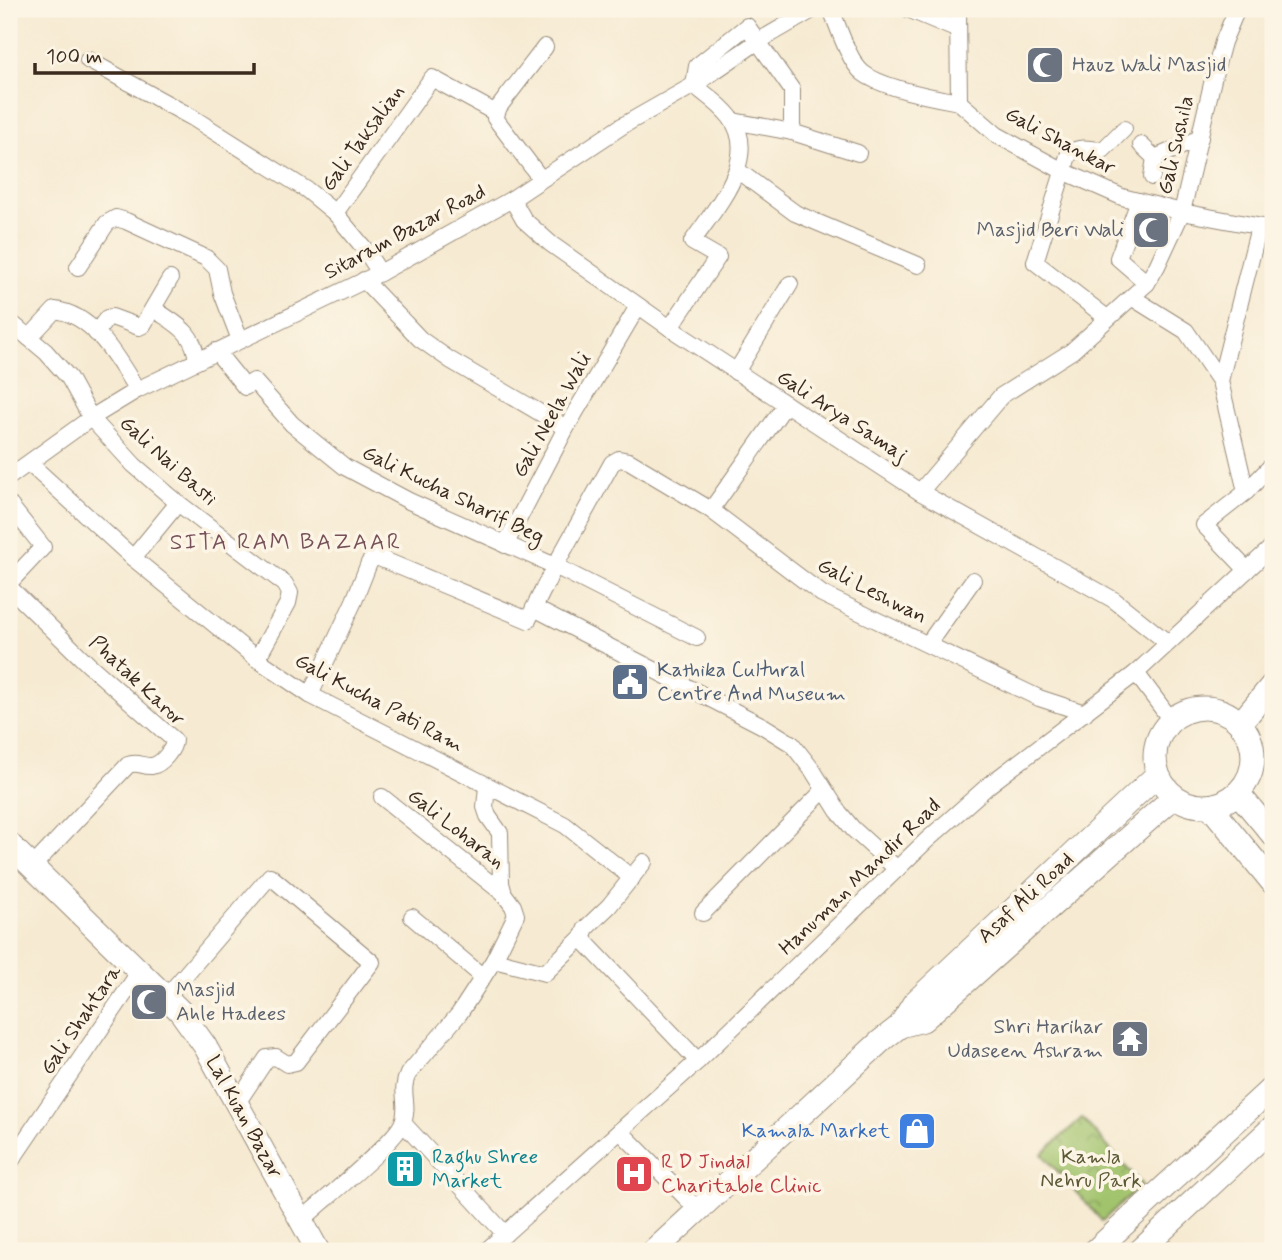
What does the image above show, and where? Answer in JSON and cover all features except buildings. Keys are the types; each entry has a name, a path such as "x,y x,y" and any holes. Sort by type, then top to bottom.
{"main road":[{"path":"1245,730 1273,684"},
{"path":"1245,730 1273,706"},
{"path":"1199,708 1214,709 1229,714 1245,730 1253,751 1252,767 1247,781 1238,793 1226,801 1210,806 1186,803 1174,797 1164,787 1154,760 1156,745 1171,720 1184,712 1199,708"},
{"name":"Asaf Ali Road","path":"654,1251 900,1026 914,1003 1157,774"},
{"path":"1238,793 1273,835"},
{"name":"Asaf Ali Road","path":"900,1026 923,1020 1174,797"},
{"path":"1210,806 1273,883"},
{"name":"Lal Kuan Bazar","path":"9,845 102,937 167,996 205,1046 318,1251"},
{"path":"1095,1251 1273,1087"},
{"path":"1140,1251 1273,1127"}],"street":[{"name":"Sitaram Bazar Road","path":"9,477 91,418 137,390 380,273 512,199 622,126 694,85 757,42 814,9"},
{"path":"831,9 862,72 918,93 959,102 958,9"},
{"path":"908,9 958,30"},
{"name":"Gali Sushila","path":"920,492 1001,396 1072,351 1147,283 1182,212 1220,52 1237,9"},
{"path":"757,42 792,90 792,132"},
{"path":"541,179 496,122 496,113 545,47"},
{"path":"88,60 162,100 307,190 335,214 364,247 380,273"},
{"name":"Gali Taksalian","path":"335,214 432,78 496,113"},
{"path":"670,328 718,257 692,242 727,190 741,155 741,143 733,121 719,105 694,85"},
{"name":"Gali Shankar","path":"959,102 997,135 1063,171 1122,197 1266,228"},
{"path":"733,121 792,132 858,153"},
{"path":"1107,318 1035,262 1068,156 1073,150 1083,148 1103,150 1124,129"},
{"path":"1155,158 1200,138"},
{"path":"1141,145 1155,158"},
{"path":"1152,177 1155,158"},
{"path":"737,170 795,214 918,265"},
{"name":"Gali Arya Samaj","path":"512,199 524,220 551,244 670,328 920,492 1114,600 1168,643"},
{"path":"1139,201 1118,258 1147,283"},
{"path":"78,267 107,223 116,218 126,221 206,258 217,269 222,293 240,340"},
{"path":"1220,381 1266,228"},
{"path":"96,333 103,321 112,317 139,327 146,322 170,279"},
{"path":"364,281 420,339 450,360 566,428"},
{"path":"736,372 790,284"},
{"path":"1133,298 1186,331 1220,381 1246,492"},
{"name":"Gali Neela Wali","path":"505,545 566,428 638,306"},
{"path":"154,309 192,338 197,361"},
{"path":"29,338 55,310 63,311 110,346 137,390"},
{"name":"Gali Nai Basti","path":"9,321 69,378 91,418 134,465 178,503 285,584 290,593 288,603 257,659"},
{"name":"Gali Kucha Sharif Beg","path":"216,351 245,387 254,381 292,424 345,467 409,501 555,566"},
{"path":"711,510 786,404"},
{"name":"Gali Kucha Sharif Beg","path":"531,614 612,463 619,459"},
{"name":"Gali Leshwan","path":"619,459 629,461 711,510 822,594 1039,698 1085,713"},
{"name":"Gali Kucha Pati Ram","path":"30,464 133,558 257,659 310,695 565,825 632,878"},
{"path":"1247,570 1204,525 1246,492 1273,464"},
{"path":"133,558 178,503"},
{"name":"Phatak Karor","path":"9,504 43,547 10,582 10,588 88,664 174,740 175,744 156,764 151,766 134,762 128,765 32,867"},
{"name":"Hanuman Mandir Road","path":"486,1251 698,1061 897,869 989,785 1136,673 1273,546"},
{"path":"310,695 369,563 373,558 379,558 531,614 763,726 792,744 853,829 897,869"},
{"path":"555,566 697,638"},
{"path":"928,644 973,580"},
{"path":"1136,673 1171,720"},
{"path":"301,1221 398,1132 407,1109 403,1084 408,1074 459,1014 494,960 516,915 501,883 500,833 485,807 487,786"},
{"path":"703,913 824,790"},
{"name":"Gali Loharan","path":"382,797 504,894"},
{"path":"494,960 545,973 583,936 586,928 609,906 644,862"},
{"path":"167,996 270,876 373,962 296,1062 288,1063 276,1057 267,1058 237,1103"},
{"path":"412,917 483,977"},
{"path":"583,936 585,942 698,1061"},
{"name":"Gali Shahtara","path":"9,1164 140,971"},
{"path":"403,1123 505,1234"},
{"path":"620,1131 698,1210"}],"green space":[{"name":"Kamla Nehru Park","path":"1082,1118 1142,1185 1102,1221 1042,1154"}],"place":[{"name":"Hauz Wali Masjid","path":"1045,65"},
{"name":"Masjid Beri Wali","path":"1151,230"},
{"name":"Kathika Cultural Centre And Museum","path":"630,682"},
{"name":"Masjid Ahle Hadees","path":"149,1002"},
{"name":"Shri Harihar Udaseen Ashram","path":"1130,1039"},
{"name":"Kamala Market","path":"917,1131"},
{"name":"Raghu Shree Market","path":"405,1169"},
{"name":"R D Jindal Charitable Clinic","path":"634,1174"}],"district":[{"name":"SITA RAM BAZAAR","path":"286,543"}]}
